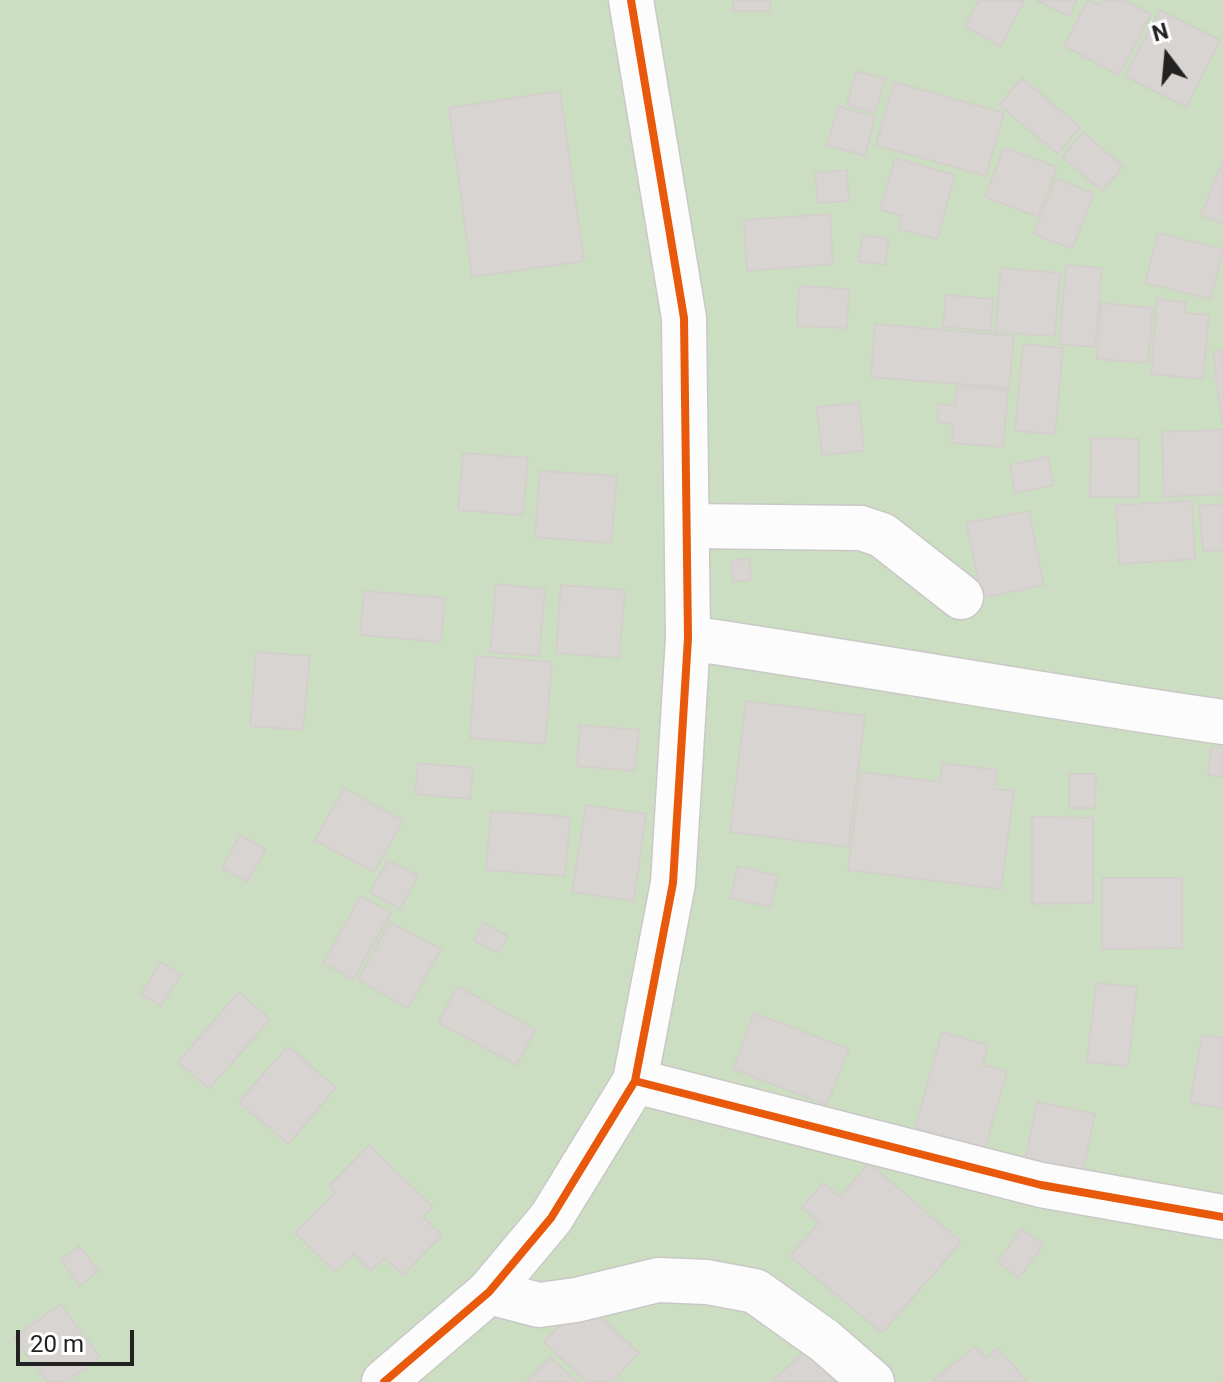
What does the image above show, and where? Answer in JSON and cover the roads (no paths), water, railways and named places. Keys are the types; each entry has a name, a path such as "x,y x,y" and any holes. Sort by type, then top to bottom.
{"street":[{"path":"384,1382 489,1292 551,1218 635,1081 673,883 688,638 684,318 631,0"},
{"path":"688,526 861,528 882,535 961,597"},
{"path":"688,638 1223,722"},
{"path":"635,1081 1041,1185 1223,1217"},
{"path":"489,1292 539,1305 576,1300 658,1280 707,1282 755,1291 825,1341 872,1382"}]}
